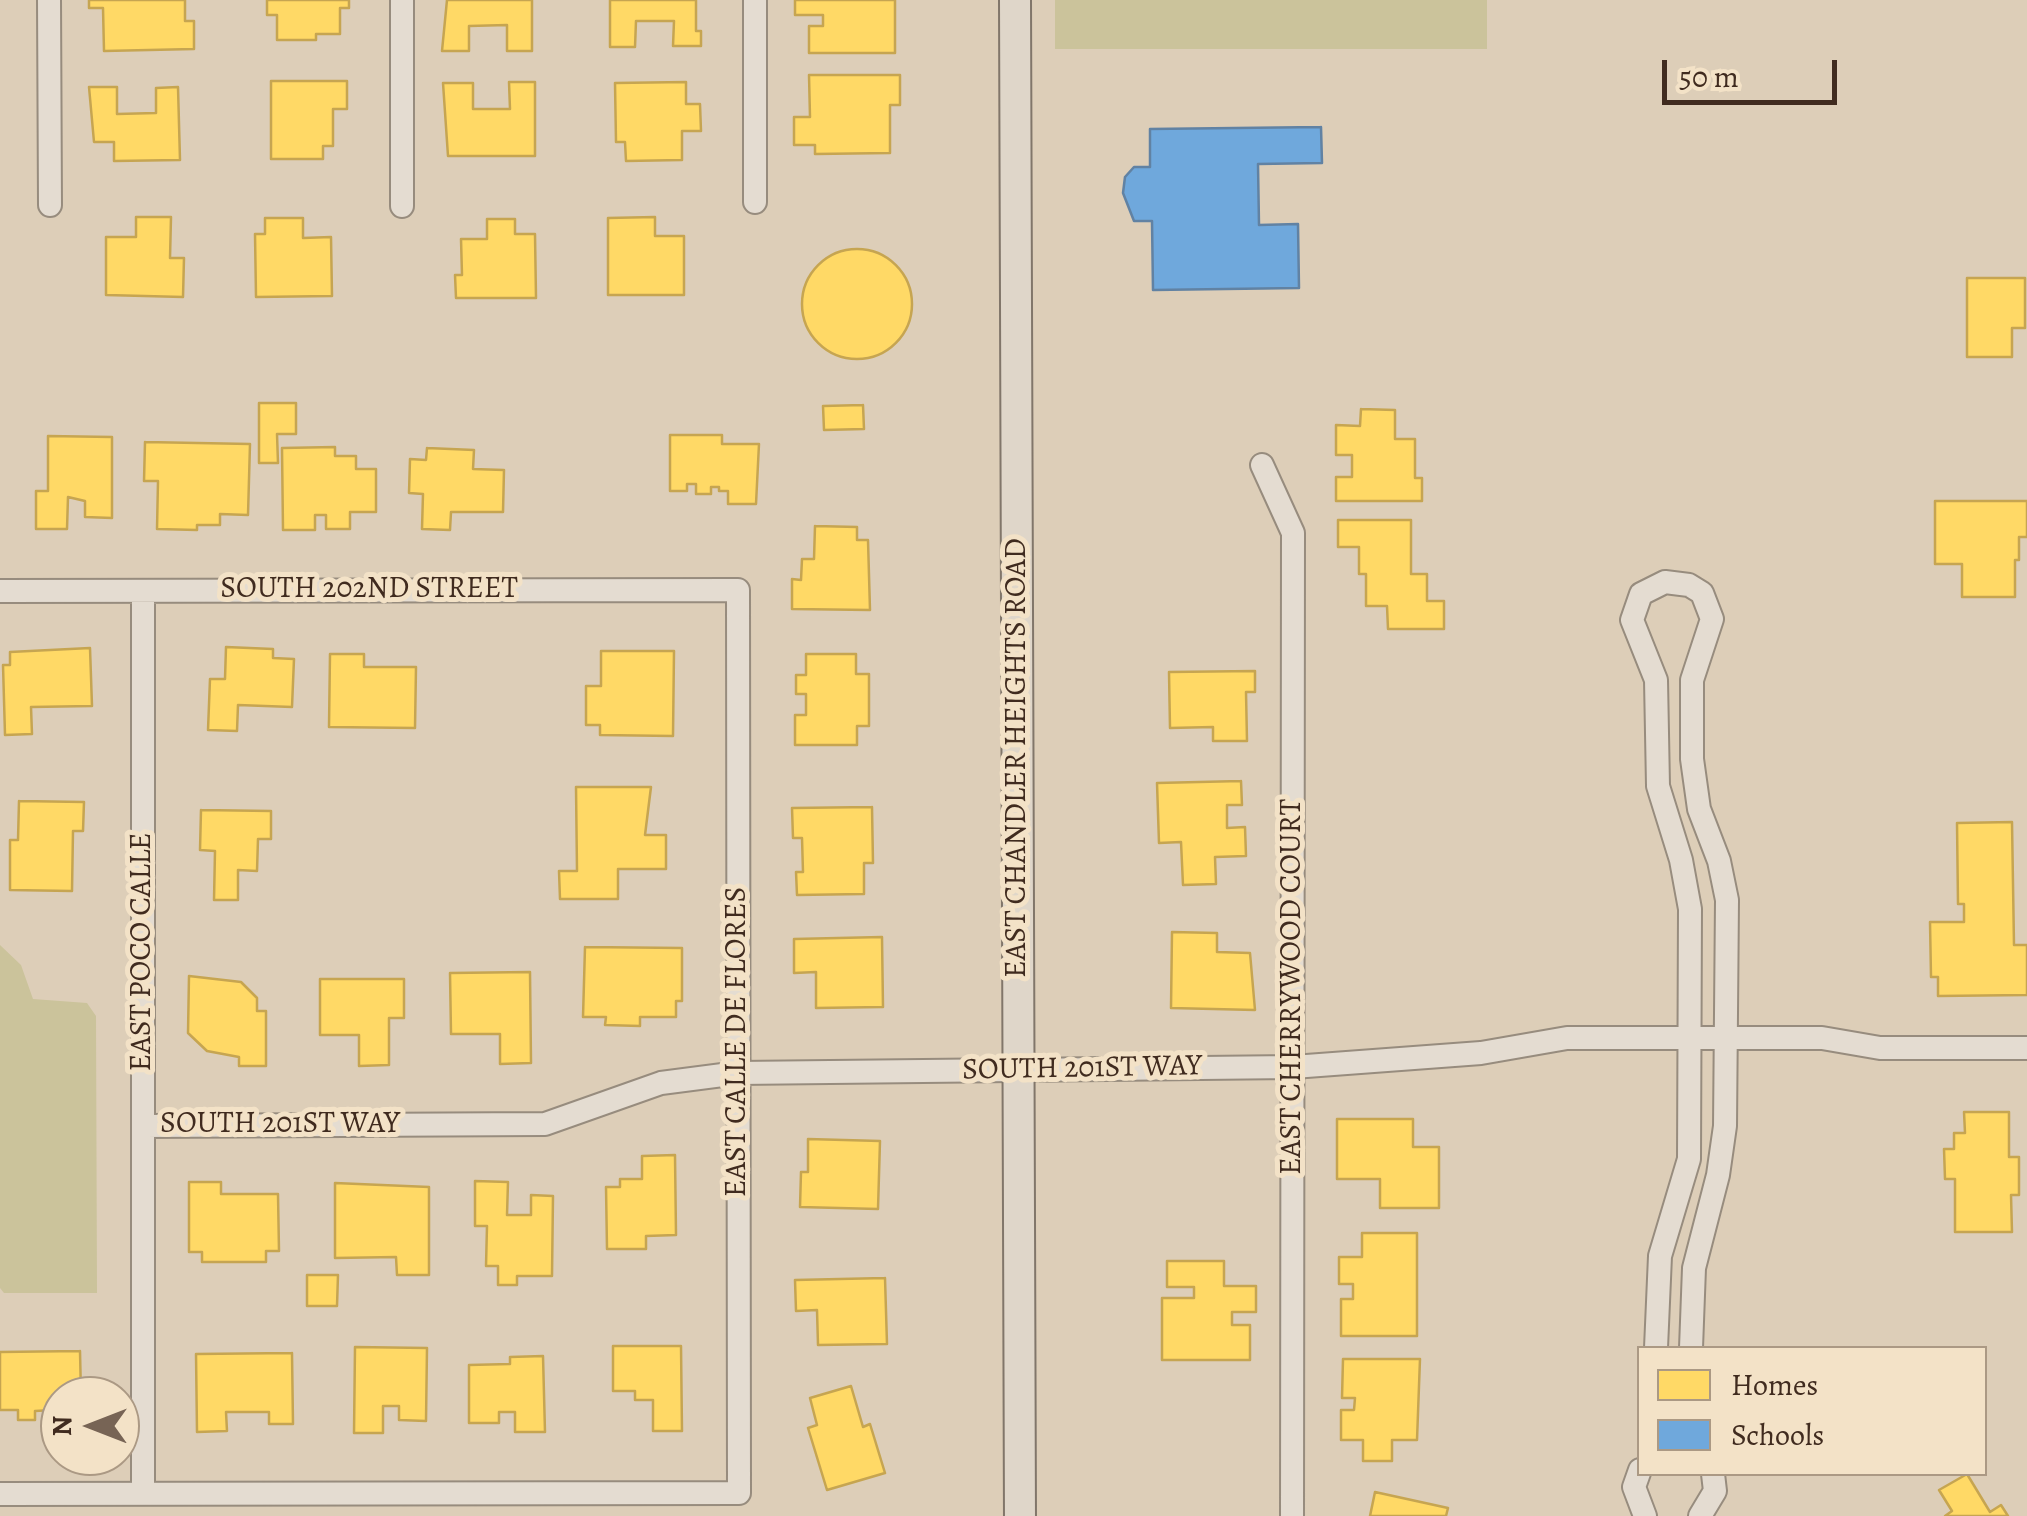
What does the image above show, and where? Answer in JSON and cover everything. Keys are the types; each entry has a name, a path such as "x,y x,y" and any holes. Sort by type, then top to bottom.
{"main road":[{"name":"EAST CHANDLER HEIGHTS ROAD","path":"1015,0 1020,1516"}],"street":[{"path":"50,0 50,206"},
{"path":"402,0 402,206"},
{"path":"755,0 756,202"},
{"name":"EAST CHERRYWOOD COURT","path":"1262,465 1293,533 1292,1516"},
{"path":"1656,1346 1660,1256 1689,1159 1688,893 1658,786 1656,680 1632,620 1641,594 1665,582 1689,585 1702,593 1712,619 1692,680 1692,759 1698,809 1719,861 1728,900 1728,1038 1720,1164 1694,1268 1691,1346"},
{"name":"SOUTH 202ND STREET","path":"0,590 738,590"},
{"name":"EAST POCO CALLE","path":"143,1494 144,590"},
{"name":"EAST CALLE DE FLORES","path":"411,1505 739,1493 738,590"},
{"path":"1666,822 1698,809"},
{"name":"SOUTH 201ST WAY","path":"143,1126 545,1124 660,1083 738,1072 1293,1067 1481,1052 1567,1038 1822,1038 1880,1048 2027,1048"},
{"path":"1689,1159 1720,1164"},
{"path":"1638,1476 1634,1488 1645,1516"},
{"path":"1700,1516 1715,1491 1713,1476"},
{"path":"0,1494 143,1494 411,1505"}],"shaded area":[{"path":"1055,0 1487,0 1487,49 1055,49"},
{"path":"0,945 21,965 33,999 87,1003 96,1016 97,1293 4,1293 0,1288"}],"building: Homes":[{"path":"89,0 185,0 185,21 194,21 194,49 104,51 103,8 89,8"},
{"path":"267,0 349,0 349,8 340,8 340,34 316,34 316,40 277,40 277,15 267,15"},
{"path":"447,0 532,0 532,51 507,51 507,25 469,26 469,51 442,51"},
{"path":"610,0 696,0 696,31 701,31 701,46 673,46 674,21 636,21 635,47 610,47"},
{"path":"795,0 895,0 895,53 809,53 809,26 823,26 823,15 795,15"},
{"path":"809,75 900,75 900,105 890,105 890,153 815,154 815,145 794,145 794,117 810,117"},
{"path":"271,81 347,81 347,109 333,109 333,146 323,146 323,159 271,159"},
{"path":"509,82 535,82 535,156 448,156 443,83 473,83 473,109 510,109"},
{"path":"686,82 686,104 700,104 701,131 682,131 682,160 626,161 625,142 616,142 615,83"},
{"path":"89,87 117,87 117,114 156,113 156,88 178,87 180,160 114,161 114,142 94,142"},
{"path":"136,217 171,217 170,258 184,258 183,297 106,295 106,237 136,237"},
{"path":"655,217 655,236 684,236 684,295 608,295 608,218"},
{"path":"265,218 303,218 303,238 331,237 332,296 256,297 255,234 265,234"},
{"path":"487,219 515,219 515,234 535,234 536,298 456,298 455,275 462,275 461,239 487,239"},
{"path":"857,249 878,253 896,265 908,283 912,304 908,325 896,343 878,355 857,359 836,355 818,343 806,325 802,304 806,283 818,265 836,253"},
{"path":"1967,278 2025,278 2025,328 2012,328 2012,357 1967,357"},
{"path":"259,403 296,403 296,434 277,434 278,463 259,463"},
{"path":"863,405 864,429 824,430 823,406"},
{"path":"1361,409 1395,410 1395,439 1415,439 1415,478 1422,478 1422,501 1336,501 1336,477 1352,477 1352,455 1336,455 1336,425 1360,426"},
{"path":"670,435 722,435 722,444 759,444 756,504 728,504 728,491 719,491 719,487 711,487 711,494 696,494 696,484 687,484 687,491 670,491"},
{"path":"48,436 112,437 112,518 85,517 85,501 68,497 67,529 36,529 36,491 48,491"},
{"path":"145,442 250,444 248,515 220,514 220,525 197,525 197,530 157,529 158,481 144,481"},
{"path":"335,447 335,456 356,456 356,469 376,469 376,512 350,512 350,529 326,529 326,515 315,515 315,530 283,530 282,448"},
{"path":"427,448 474,450 473,469 504,470 503,512 451,512 450,530 422,529 423,494 409,493 410,459 426,460"},
{"path":"1935,501 2027,501 2027,537 2019,537 2019,560 2015,560 2015,597 1962,597 1962,564 1935,564"},
{"path":"1338,520 1411,520 1411,574 1427,574 1427,601 1444,601 1444,629 1388,629 1387,606 1366,606 1366,574 1359,574 1359,547 1338,547"},
{"path":"815,526 857,527 857,540 868,540 870,610 792,609 792,579 801,580 802,559 814,559"},
{"path":"226,647 273,649 273,658 294,659 292,707 238,705 237,731 208,730 210,679 225,679"},
{"path":"90,648 92,706 31,707 32,734 5,735 3,665 10,665 10,652"},
{"path":"601,651 674,651 673,736 600,735 600,725 586,725 586,686 601,686"},
{"path":"330,654 364,654 364,667 416,667 415,728 329,727"},
{"path":"806,654 856,654 856,674 869,674 869,726 857,726 857,745 795,745 795,715 806,715 806,694 796,694 796,675 806,675"},
{"path":"1255,671 1255,692 1246,692 1247,741 1213,741 1213,727 1170,728 1169,672"},
{"path":"1241,781 1242,805 1227,805 1227,828 1245,827 1246,856 1215,857 1216,884 1183,885 1181,842 1159,843 1157,783"},
{"path":"576,787 651,787 645,835 666,835 666,869 618,869 618,899 560,899 559,871 577,871"},
{"path":"19,801 84,802 83,831 73,831 72,891 10,890 10,840 18,840"},
{"path":"872,807 873,863 864,863 864,894 797,895 796,872 803,872 802,838 793,838 792,808"},
{"path":"201,810 271,811 271,839 258,839 257,871 238,870 238,900 214,900 215,851 200,850"},
{"path":"2012,822 2014,945 2027,945 2027,995 1938,996 1938,977 1931,977 1930,922 1964,922 1964,904 1958,904 1957,823"},
{"path":"1172,932 1217,933 1217,952 1250,953 1255,1010 1171,1008"},
{"path":"882,937 883,1007 816,1008 816,972 794,973 794,939"},
{"path":"585,947 682,948 682,1001 676,1001 676,1017 640,1017 640,1026 605,1025 606,1017 583,1017"},
{"path":"530,972 531,1063 500,1064 500,1034 451,1034 450,973"},
{"path":"189,976 241,982 257,998 257,1011 266,1011 266,1066 239,1066 239,1057 207,1051 188,1033"},
{"path":"320,979 404,979 404,1018 389,1018 389,1065 359,1066 359,1035 320,1035"},
{"path":"1964,1112 2009,1112 2009,1157 2019,1157 2019,1195 2011,1195 2012,1232 1955,1232 1955,1179 1945,1179 1944,1149 1954,1149 1954,1133 1965,1133"},
{"path":"1337,1119 1413,1119 1413,1147 1439,1147 1439,1208 1380,1208 1380,1179 1337,1179"},
{"path":"808,1139 880,1141 878,1209 800,1207 801,1172 808,1172"},
{"path":"675,1155 676,1235 646,1236 646,1249 607,1249 606,1187 620,1187 620,1179 642,1179 642,1156"},
{"path":"475,1181 508,1182 507,1215 531,1215 531,1195 553,1196 552,1276 517,1276 517,1285 498,1285 498,1266 486,1266 487,1226 475,1226"},
{"path":"189,1182 221,1182 221,1194 278,1194 279,1251 266,1251 266,1262 202,1262 202,1252 189,1252"},
{"path":"335,1183 429,1187 429,1275 397,1275 396,1257 335,1258"},
{"path":"1362,1233 1417,1233 1417,1336 1341,1336 1341,1299 1353,1299 1353,1284 1339,1284 1339,1257 1362,1257"},
{"path":"1167,1261 1224,1261 1224,1286 1256,1286 1256,1312 1232,1312 1232,1325 1250,1325 1250,1360 1162,1360 1162,1298 1194,1298 1194,1287 1167,1287"},
{"path":"307,1275 338,1275 337,1306 307,1306"},
{"path":"885,1278 887,1344 818,1345 817,1310 796,1311 795,1280"},
{"path":"613,1346 681,1346 682,1431 653,1431 653,1400 635,1400 635,1391 613,1391"},
{"path":"355,1347 427,1348 426,1421 399,1420 399,1406 383,1406 383,1433 354,1433"},
{"path":"80,1351 81,1376 40,1376 40,1411 35,1411 35,1420 18,1420 18,1410 0,1410 0,1352"},
{"path":"292,1353 293,1424 269,1424 269,1412 226,1412 227,1431 197,1432 196,1354"},
{"path":"543,1356 545,1432 515,1432 515,1412 499,1412 499,1423 469,1423 469,1365 510,1364 510,1357"},
{"path":"1343,1359 1420,1359 1417,1440 1392,1440 1392,1461 1363,1461 1363,1440 1341,1440 1341,1410 1354,1410 1355,1398 1342,1398"},
{"path":"851,1386 863,1427 870,1424 885,1473 827,1490 808,1428 817,1425 810,1398"},
{"path":"1968,1476 1990,1512 2001,1505 2008,1516 1945,1516 1952,1511 1939,1490"},
{"path":"1375,1492 1448,1508 1446,1516 1370,1516"}],"building: Schools":[{"path":"1321,127 1322,163 1258,164 1259,225 1298,224 1299,288 1153,290 1152,221 1134,221 1123,193 1125,177 1134,167 1150,167 1150,129"}]}
